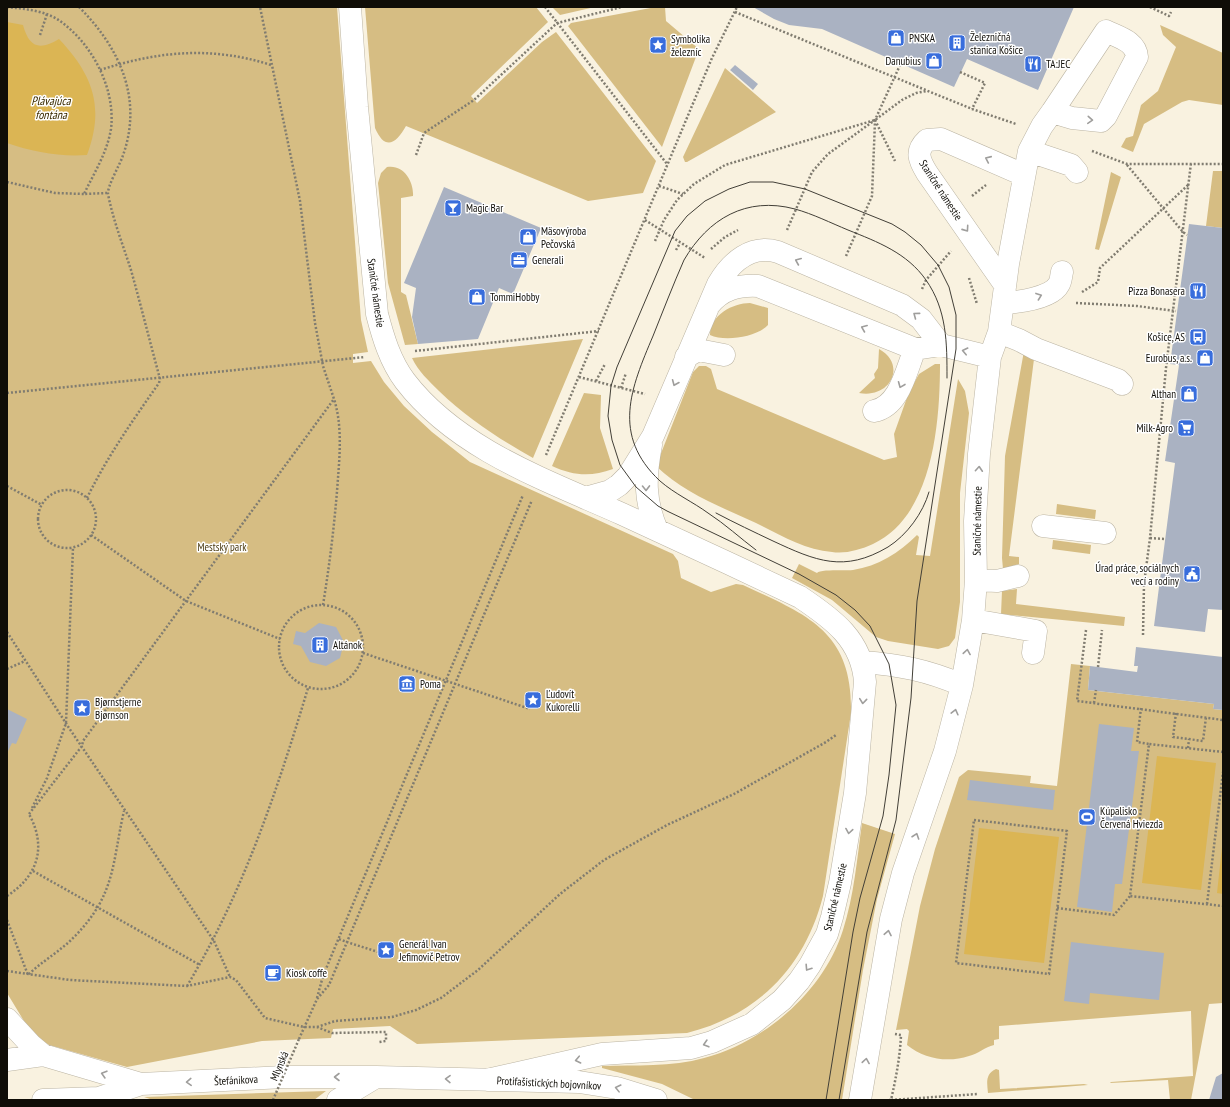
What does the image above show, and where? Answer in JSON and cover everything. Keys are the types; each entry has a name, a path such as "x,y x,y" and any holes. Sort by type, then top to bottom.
{"street":[{"name":"Staničné námestie","path":"350,7 371,263 377,314 382,336 390,355 405,381 429,407 450,426 469,440 537,476 800,597 836,623 857,650 862,662 865,682 855,793 840,883 827,934 799,981 782,1000 752,1024 712,1042 691,1048 669,1051 602,1054 487,1080"},
{"name":"Staničné námestie","path":"860,1100 891,919 903,873 945,751 962,685 973,620 976,580 976,506 990,357 999,332 1028,151 1042,126 1106,31 1132,44 1136,50 1137,57 1106,116 1100,121 1093,121 1072,118 1052,112"},
{"name":"Staničné námestie","path":"1004,294 954,211 919,160 920,149 927,140 941,139 1024,175"},
{"path":"1028,151 1065,162 1077,172"},
{"path":"585,498 610,491 628,476 653,436 706,309 724,275 737,260 744,256 763,250 778,252 902,305 922,319 941,345"},
{"path":"1004,294 1026,301 1050,292 1058,285 1062,272"},
{"path":"706,309 715,298 725,291 740,286 758,286 915,349 941,345 990,357"},
{"path":"999,332 1036,349 1118,380 1122,384"},
{"path":"874,411 887,407 896,397 915,349"},
{"path":"686,357 698,350 724,355"},
{"path":"653,436 646,482 646,496 651,516 657,530"},
{"path":"1043,526 1105,533"},
{"path":"976,580 997,581 1018,576"},
{"path":"973,620 1036,631 1033,653"},
{"path":"862,662 912,668 936,674 962,685"},
{"path":"7,1019 31,1046 43,1055 141,1084"},
{"path":"7,1060 43,1055"},
{"name":"Štefánikova","path":"42,1100 102,1099 141,1084 284,1077 376,1077 487,1080"},
{"path":"338,1100 376,1077"},
{"name":"Protifašistických bojovníkov","path":"487,1080 598,1084 656,1100"}],"path":[{"path":"7,7 30,10 56,18 83,42 100,70 107,88 110,105 110,130 100,164 84,194"},
{"path":"79,7 103,33 120,64 128,95 130,127 122,158 108,193 135,285 160,379 159,383 131,422 87,498"},
{"path":"260,7 298,194 310,289 322,361 334,399 339,429 340,452 336,513 323,604"},
{"path":"545,7 667,164"},
{"path":"416,155 424,133 474,100 557,23 622,7"},
{"path":"317,999 329,985 535,492 537,476 580,378 667,164 712,58 737,7"},
{"path":"1150,7 1169,16 1171,12"},
{"path":"735,12 972,109 1023,126"},
{"path":"40,35 47,14"},
{"path":"100,70 164,54 191,52 230,55 272,66"},
{"path":"838,277 872,196 875,120 901,63"},
{"path":"960,72 984,83 972,109"},
{"path":"778,252 812,172 828,154 902,100 916,93 928,90"},
{"path":"655,241 670,210 683,194 694,184 725,165 875,120"},
{"path":"1117,160 1127,164 1223,164"},
{"path":"1127,164 1163,209 1187,235"},
{"path":"1143,636 1144,584 1150,538 1163,399 1175,310 1190,164"},
{"path":"7,182 56,193 108,193"},
{"path":"954,211 988,183"},
{"path":"1098,282 1100,268 1188,185"},
{"path":"659,186 683,194"},
{"path":"645,220 704,258"},
{"path":"676,250 680,243"},
{"path":"912,313 926,280 953,249"},
{"path":"1074,303 1175,310"},
{"path":"7,393 390,355 599,331"},
{"path":"596,381 605,364"},
{"path":"621,388 626,373"},
{"path":"580,378 648,395 650,389"},
{"path":"29,814 82,746 83,741 334,399"},
{"path":"317,999 323,976 526,487 537,476"},
{"path":"7,486 42,505"},
{"path":"62,490 80,493 87,498 95,511 96,519 91,535 80,545 73,547 63,547 54,544 47,539 41,532 38,523 38,514 47,498 62,490"},
{"path":"91,535 186,601 280,639"},
{"path":"1150,538 1165,539"},
{"path":"7,896 26,881 33,871 37,860 38,837 29,814 46,778 66,723 73,547"},
{"path":"323,604 337,608 349,615 358,626 363,639 363,653 358,667 349,679 337,686 322,689 308,688 297,682 285,668 279,651 280,639 284,627 300,610 323,604"},
{"path":"1086,630 1077,701 1141,708 1223,720"},
{"path":"1098,668 1102,630"},
{"path":"7,632 124,810 214,941 230,977"},
{"path":"363,653 530,709"},
{"path":"7,669 26,661"},
{"path":"187,986 214,941 264,822 285,766 308,688"},
{"path":"1094,703 1096,690"},
{"path":"1141,708 1137,742 1223,752"},
{"path":"1176,713 1174,736 1203,741 1206,717"},
{"path":"7,971 70,980 187,986 230,977 236,980 265,1018 304,1027 317,1027 335,1021 392,1017 416,1010 441,998 478,970 560,894 604,860 667,825 734,794 826,742 838,732"},
{"path":"1188,748 1189,739"},
{"path":"1057,908 1114,915 1130,896 1149,744"},
{"path":"1207,904 1223,772"},
{"path":"28,975 75,937 98,907 105,894 114,868 124,810"},
{"path":"974,820 1067,831 1057,908 1049,974 956,963 974,820"},
{"path":"33,871 200,965"},
{"path":"1130,896 1223,906"},
{"path":"7,920 28,975"},
{"path":"339,939 372,948 390,956"},
{"name":"Mlynská","path":"273,1100 317,999"},
{"path":"317,1027 332,1033 386,1032 386,1041 379,1042"},
{"path":"892,1033 901,1035 900,1051 890,1100 978,1094"}],"green space":[{"name":"Mestský park","path":"7,7 337,7 361,320 368,352 353,354 353,363 371,361 384,382 404,406 432,432 470,462 673,554 678,561 681,578 711,592 736,584 743,585 787,606 806,617 822,630 835,644 844,663 850,685 851,713 823,896 815,922 804,945 791,966 775,984 756,1000 736,1014 712,1025 687,1033 417,1044 390,1026 333,1029 331,1038 262,1041 127,1067 49,1045 37,1037 27,1026 7,993"},
{"path":"365,7 536,7 548,22 471,96 477,103 542,42 556,32 656,161 643,193 588,201 406,126 394,141 387,142 383,140 375,128"},
{"path":"552,7 595,7 560,15"},
{"path":"656,7 665,7 666,21 699,49 662,147 568,26 571,23"},
{"path":"1160,25 1223,53 1223,105 1189,100 1182,102 1144,124 1133,152 1121,147 1126,138 1133,136 1141,105 1158,91 1176,47 1163,35"},
{"path":"725,68 776,112 685,162 683,157"},
{"path":"387,167 398,168 403,171 407,175 412,185 413,196 401,198 401,292 406,295 418,344 405,345 388,283 378,183 381,173"},
{"path":"1213,171 1223,171 1223,228 1206,226"},
{"path":"1111,172 1121,177 1099,250 1095,249"},
{"path":"750,303 768,308 768,325 756,333 740,337 724,338 710,335 711,328 718,316 737,305"},
{"path":"583,339 533,458 496,436 450,401 428,380 417,367 412,358"},
{"path":"879,349 887,355 892,363 892,379 887,386 880,391 859,393 875,378 874,374 878,368"},
{"path":"1024,351 1034,359 1009,556 1019,557 1019,564 1003,569 1005,456"},
{"path":"935,364 940,364 938,413 935,439 929,466 921,490 909,512 893,531 873,544 863,548 847,552 837,552 822,551 802,545 703,499 667,476 656,466 693,372 699,366 706,366 711,369 717,389 884,460 897,457 894,434 909,392 919,374"},
{"path":"958,379 965,391 969,413 960,493 960,602 955,638 949,646 938,649 888,641 876,637 832,600 792,578 799,564 817,573 853,570 871,565 888,558 903,548 917,535 919,537 916,555 930,556"},
{"path":"584,393 601,395 600,428 613,469 605,472 582,474 568,472 552,466"},
{"path":"1057,504 1096,510 1095,519 1056,514"},
{"path":"1053,540 1091,545 1090,554 1052,549"},
{"path":"1017,589 1016,604 1125,617 1124,626 1001,614 1002,591"},
{"name":"Kúpalisko Červená Hviezda","path":"1071,664 1090,666 1088,690 1214,704 1213,709 1223,710 1223,1003 1209,1004 1191,1100 1170,1100 1168,1080 1110,1083 1193,1076 1191,1011 999,1026 999,1039 994,1040 994,1045 972,1055 953,1059 936,1058 921,1054 907,1045 909,1031 907,1029 896,1030 920,906 935,849 959,777 968,770 1031,776 1030,783 1057,786"},
{"path":"862,823 895,834 877,899 863,970 842,1100 695,1100 662,1084 602,1068 602,1066 679,1063 704,1058 749,1040 770,1027 789,1011 807,993 822,973 834,952 843,930 853,891"},
{"path":"996,1069 999,1070 1000,1089 1088,1085 988,1093 988,1076"},
{"path":"326,1091 314,1100 153,1100 144,1097"}],"water":[{"name":"Plávajúca fontána","path":"7,22 23,25 28,38 36,45 46,45 59,39 71,52 88,79 95,107 95,122 87,155 47,153 7,143"},
{"path":"1157,756 1216,763 1201,890 1142,883"},
{"path":"979,828 1059,837 1044,963 964,954"},
{"path":"1223,847 1223,894 1217,893"}],"building":[{"name":"Železničná stanica Košice","path":"753,7 1074,7 1038,90 967,59 954,87 822,29 789,25 774,19"},
{"path":"735,65 758,84 753,90 730,70"},
{"path":"444,187 541,228 513,294 499,288 478,339 418,344 412,317 416,288 404,283"},
{"path":"1189,224 1223,228 1223,610 1208,609 1205,632 1154,626 1175,463 1165,461 1179,365 1170,364"},
{"name":"Altánok","path":"319,623 336,627 344,642 340,658 326,666 310,662 301,646 293,644 296,631 305,633"},
{"path":"1136,647 1223,657 1223,710 1213,709 1214,704 1088,690 1090,666 1137,672 1138,666 1134,666"},
{"path":"7,709 27,719 16,744 12,743 7,753"},
{"path":"1099,724 1134,728 1131,751 1139,751 1122,884 1115,884 1112,912 1077,907"},
{"path":"970,780 1055,790 1053,810 967,800"},
{"path":"1071,942 1164,953 1159,1000 1090,993 1089,1004 1064,1001"},
{"name":"Kiosk coffe","path":"278,963 281,980 269,982 266,966"},
{"path":"1223,1073 1223,1100 1209,1100 1216,1077"}],"tram line":[{"path":"826,1100 853,932 860,898 883,816 889,775 896,705 889,664 870,626 855,610 836,595 799,574 667,511 658,506 636,487 620,465 612,440 608,416 611,386 617,367 675,231 687,216 705,201 729,189 750,182 773,182 805,189 892,224 905,232 921,245 938,265 949,287 956,315 956,349 917,601 911,698 896,820 867,932 839,1100"},
{"path":"756,550 714,517 660,481 645,464 635,446 630,429 630,411 638,374 672,288 684,260 705,233 717,222 730,214 760,206 777,206 795,209 870,239 901,255 910,262 926,280 938,303 942,315 946,340 947,378"},
{"path":"716,513 803,554 817,559 844,562 858,560 872,555 895,542 913,523 923,508 929,492"}],"place":[{"name":"PNSKA","path":"896,38"},
{"name":"Železničná stanica Košice","path":"957,43"},
{"name":"Symbolika železníc","path":"658,45"},
{"name":"Danubius","path":"934,61"},
{"name":"TA:JEC","path":"1033,64"},
{"name":"Magic Bar","path":"453,208"},
{"name":"Mäsovýroba Pečovská","path":"528,237"},
{"name":"Generali","path":"519,260"},
{"name":"Pizza Bonasera","path":"1198,291"},
{"name":"TommiHobby","path":"477,297"},
{"name":"Košice, AS","path":"1198,337"},
{"name":"Eurobus, a.s.","path":"1205,358"},
{"name":"Althan","path":"1189,394"},
{"name":"Milk-Agro","path":"1186,428"},
{"name":"Úrad práce, sociálnych vecí a rodiny","path":"1192,574"},
{"name":"Altánok","path":"320,645"},
{"name":"Poma","path":"407,684"},
{"name":"Ľudovít Kukorelli","path":"533,700"},
{"name":"Bjørnstjerne Bjørnson","path":"82,708"},
{"name":"Kúpalisko Červená Hviezda","path":"1087,817"},
{"name":"Generál Ivan Jefimovič Petrov","path":"386,950"},
{"name":"Kiosk coffe","path":"273,973"}]}
